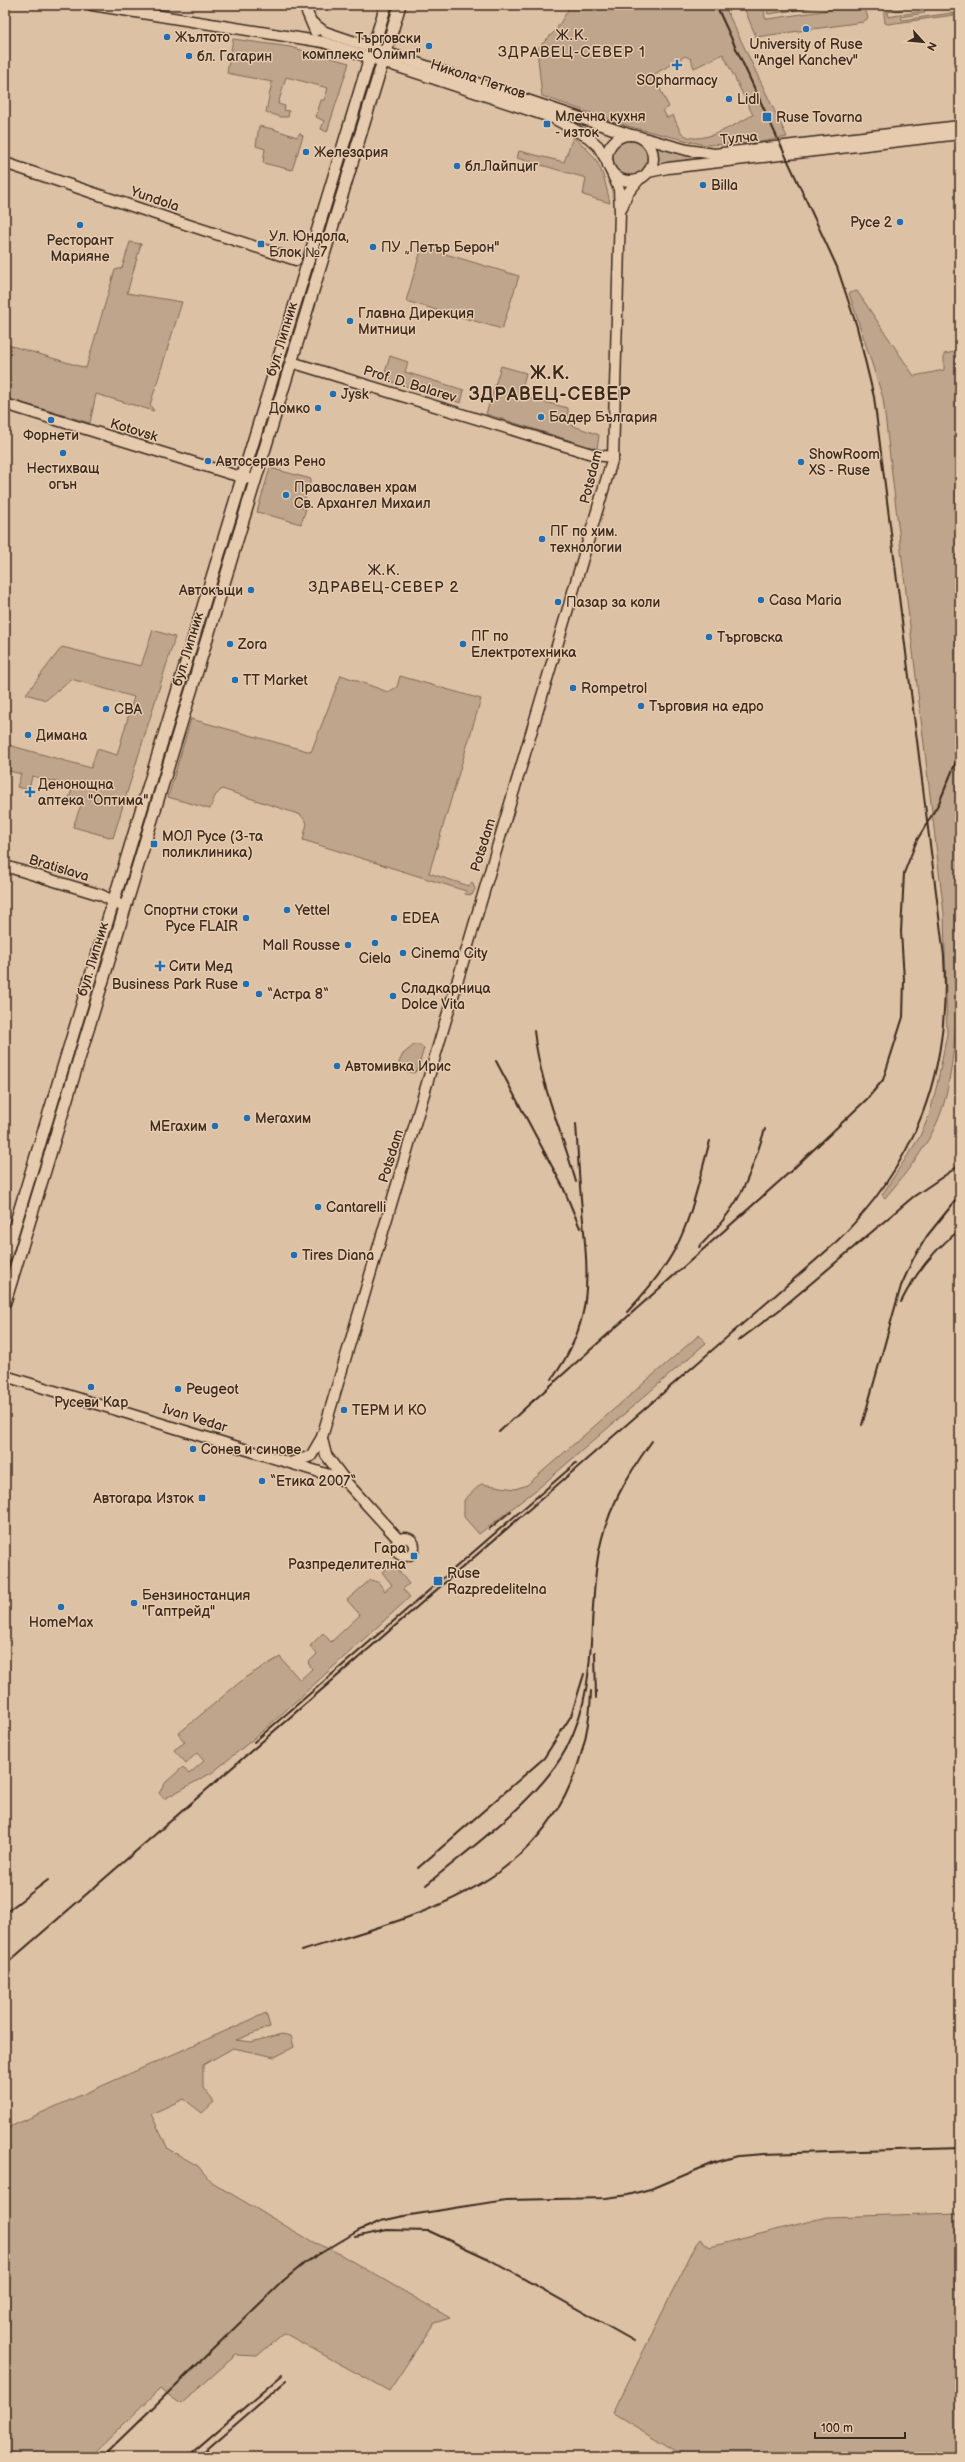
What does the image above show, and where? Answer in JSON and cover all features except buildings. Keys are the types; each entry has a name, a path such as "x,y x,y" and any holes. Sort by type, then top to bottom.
{"main road":[{"name":"бул. Липник","path":"5,1302 243,478 309,255 386,5"},
{"name":"бул. Липник","path":"5,1258 255,480 400,5"}],"street":[{"name":"Никола Петков","path":"92,5 296,39 323,42 371,53 636,136"},
{"path":"304,5 323,42"},
{"name":"Никола Петков","path":"314,24 325,32 371,53"},
{"path":"296,39 306,36 314,24"},
{"name":"Никола Петков","path":"384,57 553,118 588,137 598,146 610,167"},
{"name":"Тулча","path":"636,136 687,150 714,154 960,126"},
{"name":"Тулча","path":"644,175 668,168 960,134"},
{"path":"636,136 648,144 653,155 644,175 634,180 621,179 610,167 611,145 621,137 636,136"},
{"name":"Yundola","path":"5,163 296,260"},
{"name":"Potsdam","path":"293,1462 311,1456 322,1436 613,457 620,212 619,189 610,167"},
{"name":"Potsdam","path":"620,212 627,194 644,175"},
{"path":"305,271 296,260 309,255"},
{"name":"Prof. D. Balarev","path":"291,362 595,455 613,457"},
{"name":"Kotovsk","path":"5,404 243,478 255,480"},
{"name":"Bratislava","path":"5,866 120,901"},
{"name":"Ivan Vedar","path":"5,1376 293,1462 347,1483 399,1540"},
{"path":"322,1436 323,1450 347,1483"}],"shaded area":[{"path":"571,5 724,5 787,137 756,143 705,145 631,127 542,96 537,49 556,30","holes":["723,54 753,115 727,129 706,137 688,137 681,132 673,115 667,118 663,110 669,107 653,75 685,56 691,59 694,68"]},
{"path":"743,5 764,5 765,18 768,19 864,5 868,18 863,22 756,37"},
{"path":"766,5 830,5 768,14"},
{"path":"883,5 902,5 902,10 887,12 888,17 923,11 922,5 924,5 925,13 901,17 902,20 952,13 954,15 888,24 885,23"},
{"path":"233,39 290,47 349,63 327,132 321,129 324,121 316,117 321,100 324,100 328,88 286,77 278,104 285,106 284,110 289,111 288,117 281,117 266,112 272,82 227,73"},
{"path":"259,126 297,137 300,133 303,136 292,170 263,163 265,149 256,146"},
{"path":"573,137 595,158 605,182 610,203 583,195 586,178 517,158 519,151 564,162"},
{"path":"631,140 644,145 649,158 644,171 631,176 618,171 613,158 618,145"},
{"path":"655,147 701,157 778,152 656,167 657,157"},
{"path":"130,242 141,244 127,293 182,302 150,405 154,411 96,394 90,423 5,398 5,344 86,368 115,270 122,268"},
{"path":"422,247 519,276 502,329 406,301"},
{"path":"857,291 914,376 944,370 944,354 960,351 960,964 955,1034 948,1086 940,1116 919,1154 903,1177 885,1198 882,1195 919,1138 929,1116 937,1085 947,1034 944,913 883,398 849,293"},
{"path":"390,356 408,362 405,372 464,390 461,403 383,379"},
{"path":"501,366 526,373 521,394 524,397 568,408 568,424 599,435 597,449 486,414"},
{"path":"270,468 311,479 302,508 306,509 301,524 257,512"},
{"path":"153,630 175,637 113,838 73,827 82,802 69,799 73,786 32,776 29,790 17,787 21,774 9,771 5,782 5,744 91,768 97,749 117,755 134,697 71,679 46,700 26,694 62,647 141,666"},
{"path":"341,675 388,692 397,687 400,676 481,699 429,873 469,886 472,882 475,889 472,895 465,894 466,891 303,840 307,823 301,815 222,789 215,796 210,809 168,797 191,719 311,752"},
{"path":"414,1045 420,1045 424,1048 418,1069 414,1073 402,1070 399,1062 403,1054"},
{"path":"699,1335 706,1343 541,1486 479,1534 464,1517 464,1500 481,1484 515,1489 527,1485"},
{"path":"389,1566 398,1570 409,1584 403,1589 410,1597 263,1731 213,1772 164,1799 159,1793 166,1782 183,1767 189,1774 204,1761 197,1753 186,1763 174,1750 185,1742 178,1734 246,1677 280,1657 300,1680 312,1669 308,1663 317,1654 310,1646 323,1633 331,1642 360,1615 347,1600 370,1580 378,1582 385,1591 392,1585 382,1572"},
{"path":"266,2013 270,2027 236,2040 251,2042 282,2034 291,2036 294,2047 275,2057 233,2048 203,2065 203,2088 214,2102 202,2113 184,2099 151,2114 168,2149 198,2166 211,2182 313,2242 336,2252 450,2318 434,2323 389,2391 284,2333 257,2356 236,2355 181,2404 160,2389 90,2457 5,2457 5,2129"},
{"path":"960,2213 960,2457 686,2457 613,2413 696,2244 700,2239 710,2247 826,2217"}],"railway":[{"path":"5,1965 832,1246 861,1215 886,1183 906,1150 922,1114 934,1078 941,1039 945,998 944,956 874,397 857,327 837,267 716,5"},
{"path":"532,1402 791,1171 867,1099 883,1080 903,1017 904,979 901,932 904,873 917,840 939,803 960,752"},
{"path":"534,1031 546,1089 576,1182"},
{"path":"496,1061 563,1187 580,1228"},
{"path":"552,1379 566,1358 576,1337 582,1317 585,1297 586,1256 576,1124"},
{"path":"699,1247 724,1219 741,1193 765,1129"},
{"path":"627,1312 659,1274 670,1258 681,1237 691,1210 710,1141"},
{"path":"738,1341 782,1308 913,1197 960,1165"},
{"path":"862,1425 901,1286 913,1259 927,1236 960,1195"},
{"path":"901,1302 912,1282 926,1263 942,1245 960,1230"},
{"path":"499,1432 535,1399"},
{"path":"426,1885 483,1839 522,1804 554,1768 566,1749 576,1726 588,1678 595,1582 601,1541 611,1510 625,1482 652,1441"},
{"path":"254,1742 576,1463"},
{"path":"489,1529 511,1511"},
{"path":"595,1652 596,1698"},
{"path":"418,1868 544,1758 571,1716 584,1674"},
{"path":"302,1951 415,1915 452,1899 485,1881 516,1858 543,1830 571,1784 587,1732 591,1691"},
{"path":"5,1913 48,1880"},
{"path":"102,2457 284,2280 306,2262 358,2231 381,2221 506,2200 606,2198 628,2195 654,2188 713,2163 738,2156 960,2148"},
{"path":"355,2237 387,2230 429,2231 487,2258 634,2341"},
{"path":"187,2457 282,2375"},
{"path":"198,2457 287,2380"}],"place":[{"name":"University of Ruse \"Angel Kanchev\"","path":"806,29"},
{"name":"Жълтото","path":"167,37"},
{"name":"Търговски комплекс \"Олимп\"","path":"429,46"},
{"name":"бл. Гагарин","path":"189,56"},
{"name":"SOpharmacy","path":"677,65"},
{"name":"Lidl","path":"729,99"},
{"name":"Ruse Tovarna","path":"767,117"},
{"name":"Млечна кухня - изток","path":"547,124"},
{"name":"Железария","path":"306,152"},
{"name":"бл.Лайпциг","path":"457,166"},
{"name":"Billa","path":"703,185"},
{"name":"Русе 2","path":"900,222"},
{"name":"Ресторант Марияне","path":"80,225"},
{"name":"Ул. Юндола, Блок №7","path":"261,244"},
{"name":"ПУ „Петър Берон\"","path":"373,247"},
{"name":"Главна Дирекция Митници","path":"350,321"},
{"name":"Jysk","path":"333,394"},
{"name":"Домко","path":"318,408"},
{"name":"Бадер България","path":"541,417"},
{"name":"Форнети","path":"51,420"},
{"name":"Нестихващ огън","path":"63,453"},
{"name":"Автосервиз Рено","path":"208,461"},
{"name":"ShowRoom XS - Ruse","path":"801,462"},
{"name":"Православен храм Св. Архангел Михаил","path":"286,495"},
{"name":"ПГ по хим. технологии","path":"542,539"},
{"name":"Автокъщи","path":"251,590"},
{"name":"Casa Maria","path":"761,600"},
{"name":"Пазар за коли","path":"558,602"},
{"name":"Търговска","path":"709,637"},
{"name":"Zora","path":"230,644"},
{"name":"ПГ по Електротехника","path":"463,644"},
{"name":"TT Market","path":"235,680"},
{"name":"Rompetrol","path":"573,688"},
{"name":"Търговия на едро","path":"641,706"},
{"name":"CBA","path":"106,709"},
{"name":"Димана","path":"28,735"},
{"name":"Денонощна аптека \"Оптима\"","path":"30,792"},
{"name":"МОЛ Русе (3-та поликлиника)","path":"154,844"},
{"name":"Yettel","path":"287,910"},
{"name":"Спортни стоки Русе FLAIR","path":"246,918"},
{"name":"EDEA","path":"394,918"},
{"name":"Ciela","path":"375,943"},
{"name":"Mall Rousse","path":"348,945"},
{"name":"Cinema City","path":"403,953"},
{"name":"Сити Мед","path":"160,966"},
{"name":"Business Park Ruse","path":"246,984"},
{"name":"“Астра 8“","path":"259,994"},
{"name":"Сладкарница Dolce Vita","path":"393,996"},
{"name":"Автомивка Ирис","path":"337,1066"},
{"name":"Мегахим","path":"247,1118"},
{"name":"МЕгахим","path":"215,1126"},
{"name":"Cantarelli","path":"318,1207"},
{"name":"Tires Diana","path":"294,1255"},
{"name":"Русеви Кар","path":"91,1387"},
{"name":"Peugeot","path":"178,1389"},
{"name":"ТЕРМ И КО","path":"344,1410"},
{"name":"Сонев и синове","path":"193,1449"},
{"name":"“Етика 2007“","path":"262,1481"},
{"name":"Автогара Изток","path":"202,1498"},
{"name":"Гара Разпределителна","path":"414,1556"},
{"name":"Ruse Razpredelitelna","path":"438,1581"},
{"name":"Бензиностанция \"Гаптрейд\"","path":"134,1603"},
{"name":"HomeMax","path":"61,1607"}],"district":[{"name":"Ж.К. ЗДРАВЕЦ-СЕВЕР 1","path":"572,44"},
{"name":"Ж.К. ЗДРАВЕЦ-СЕВЕР","path":"550,383"},
{"name":"Ж.К. ЗДРАВЕЦ-СЕВЕР 2","path":"384,578"}]}
